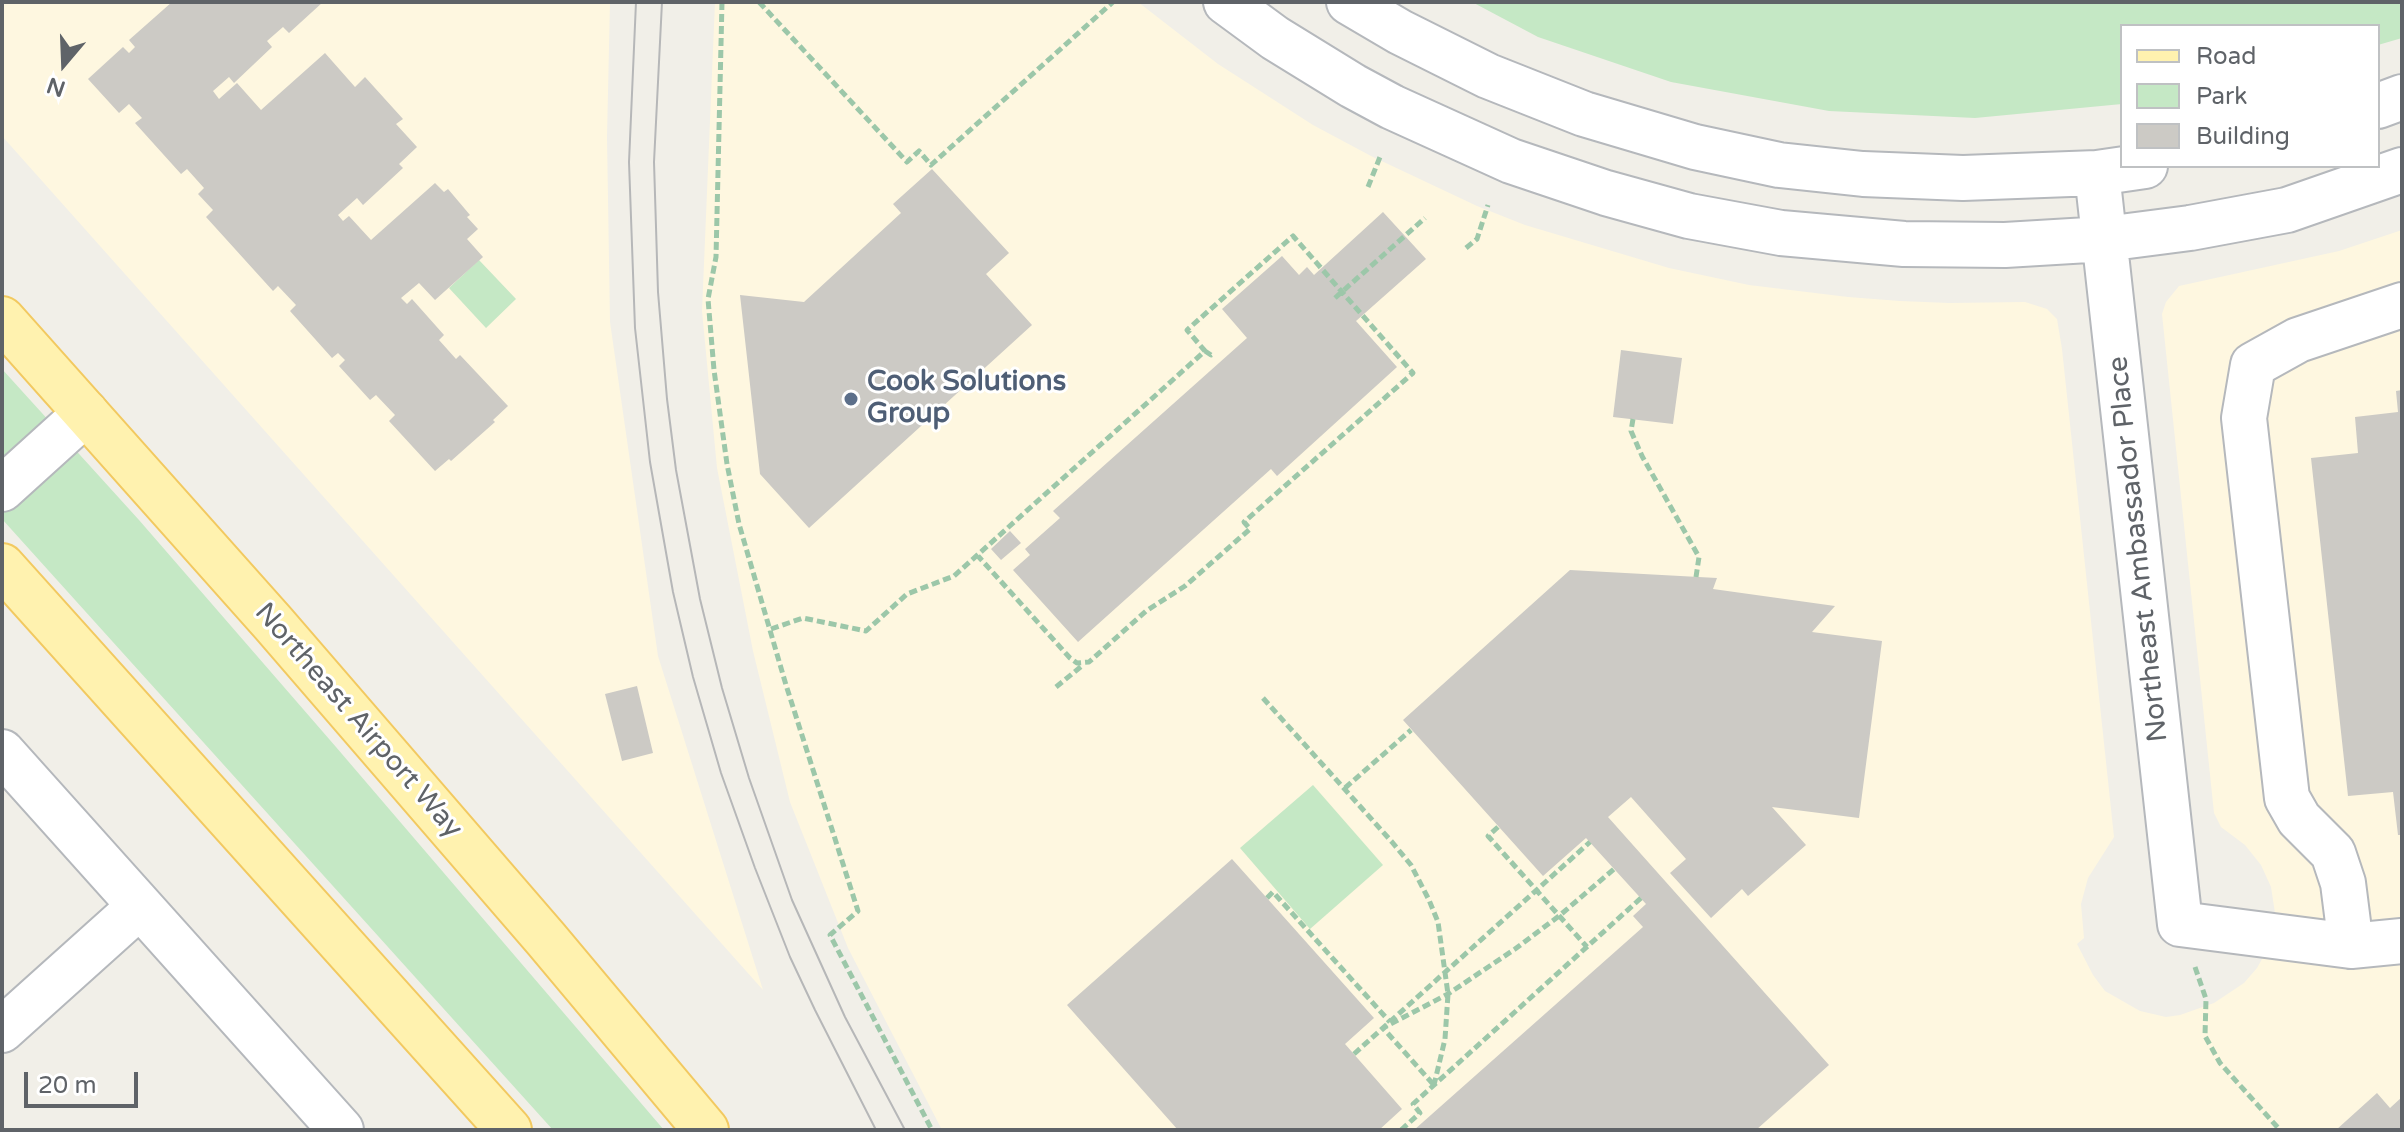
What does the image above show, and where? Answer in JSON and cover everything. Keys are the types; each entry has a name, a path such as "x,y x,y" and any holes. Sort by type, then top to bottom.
{"main road":[{"name":"Northeast Airport Way","path":"2,319 283,634 706,1130"},
{"path":"2,566 509,1130"}],"street":[{"path":"1226,2 1275,38 1353,86 1511,161 1606,193 1689,216 1781,233 1904,244 2005,245 2105,239 2190,228 2287,210 2402,170"},
{"path":"1349,2 1400,32 1488,76 1584,114 1695,147 1779,165 1863,174 1963,178 2097,173 2131,168"},
{"path":"2380,105 2402,97"},
{"name":"Northeast Ambassador Place","path":"2097,173 2180,924"},
{"path":"2351,946 2343,883 2333,853 2299,819 2287,798 2244,418 2253,365 2298,340 2402,305"},
{"path":"2,489 86,413"},
{"path":"2,752 341,1130"},
{"path":"2,1030 140,906"},
{"path":"2180,924 2351,946 2402,941"}],"path":[{"path":"722,2 716,257 708,299 727,464 739,524 786,685 858,911 830,935 932,1130"},
{"path":"759,2 907,162 919,151 931,165 1113,2"},
{"path":"1368,187 1380,157"},
{"path":"1466,248 1477,239 1488,205"},
{"path":"1335,298 1425,218"},
{"path":"1056,687 1146,611 1185,586 1250,529 1244,522 1413,373 1293,236 1187,330 1205,351 1211,355 1215,353"},
{"path":"771,629 803,618 866,631 907,594 954,576 1205,351"},
{"path":"1633,419 1631,431 1642,456 1699,557 1696,577"},
{"path":"978,556 1070,658 1084,664"},
{"path":"1263,698 1392,842 1417,877 1438,922 1448,994 1445,1039 1434,1085"},
{"path":"1345,788 1411,730"},
{"path":"1498,827 1488,836 1587,947"},
{"path":"1354,1054 1590,842"},
{"path":"1383,1028 1448,994 1515,949 1614,869"},
{"path":"1267,898 1273,892 1390,1022"},
{"path":"1401,1130 1420,1113 1413,1104 1641,898"},
{"path":"2180,924 2206,999 2205,1036 2220,1063 2280,1130"},
{"path":"1383,1028 1434,1085"}],"shaded area":[{"path":"2,2 610,2 607,137 610,322 658,656 763,990 2,136"},
{"path":"715,2 1138,2 1218,64 1313,125 1477,206 1525,225 1669,268 1749,285 1900,301 2025,302 2047,309 2057,319 2062,349 2114,837 2088,878 2081,904 2084,938 2077,944 2105,991 2140,1011 2166,1017 2214,1003 2244,983 2266,952 2275,913 2271,887 2261,865 2245,845 2221,827 2214,813 2162,314 2166,302 2179,286 2339,251 2402,230 2402,1130 942,1130 848,948 790,802 753,651 717,468 702,311"}],"green space":[{"path":"1472,2 2402,2 2402,38 2380,44 2380,24 2120,24 2120,104 1975,118 1829,111 1671,82 1538,37"},
{"path":"479,260 516,299 486,328 449,288"},
{"path":"2,369 139,520 664,1130 553,1130 2,519"},
{"path":"1313,785 1383,865 1310,929 1240,848"}],"building":[{"path":"172,2 323,2 289,33 283,27 267,41 272,47 234,83 229,77 213,91 219,99 237,83 261,110 325,53 355,87 365,77 403,119 396,124 417,147 399,164 403,168 363,205 357,198 338,215 343,221 349,216 371,240 435,183 444,192 448,189 478,229 467,239 483,257 435,300 419,283 401,298 407,304 412,299 444,335 439,340 456,359 460,355 508,406 493,420 495,422 435,471 389,421 395,415 376,395 370,400 339,366 345,360 338,353 332,358 290,311 296,305 278,286 273,291 206,217 213,210 198,194 204,188 187,169 181,174 135,123 142,118 129,104 119,113 88,79 123,47 129,53 135,47 129,40"},
{"name":"Cook Solutions Group","path":"932,169 1009,253 986,274 1032,325 809,528 760,474 740,295 804,302 901,213 893,204"},
{"path":"1383,212 1426,259 1356,321 1397,367 1277,476 1271,469 1078,642 1013,570 1030,555 1025,549 1060,518 1053,511 1247,338 1222,309 1282,256 1299,275 1307,267 1314,275"},
{"path":"1621,350 1682,358 1673,424 1613,417"},
{"path":"2402,390 2402,835 2398,835 2393,792 2348,796 2311,458 2358,453 2355,417 2398,412 2396,391"},
{"path":"1010,531 1021,543 1001,560 991,549"},
{"path":"1570,570 1717,578 1713,589 1835,606 1812,632 1882,641 1859,818 1772,807 1806,845 1748,896 1742,889 1711,918 1670,873 1686,859 1631,797 1608,817 1829,1065 1756,1130 1414,1130 1643,927 1633,916 1646,904 1586,838 1543,876 1403,720"},
{"path":"637,686 653,753 622,761 605,694"},
{"path":"1232,859 1374,1018 1345,1044 1402,1109 1379,1130 1178,1130 1067,1005"},
{"path":"2377,1093 2390,1108 2402,1097 2402,1130 2336,1130"}],"tram line":[{"path":"636,2 629,162 635,328 650,462 673,592 693,677 721,773 755,868 790,957 876,1130"},
{"path":"662,2 654,162 658,292 676,470 700,599 749,778 792,900 845,1017 905,1130"}],"place":[{"name":"Cook Solutions Group","path":"851,399"}]}
